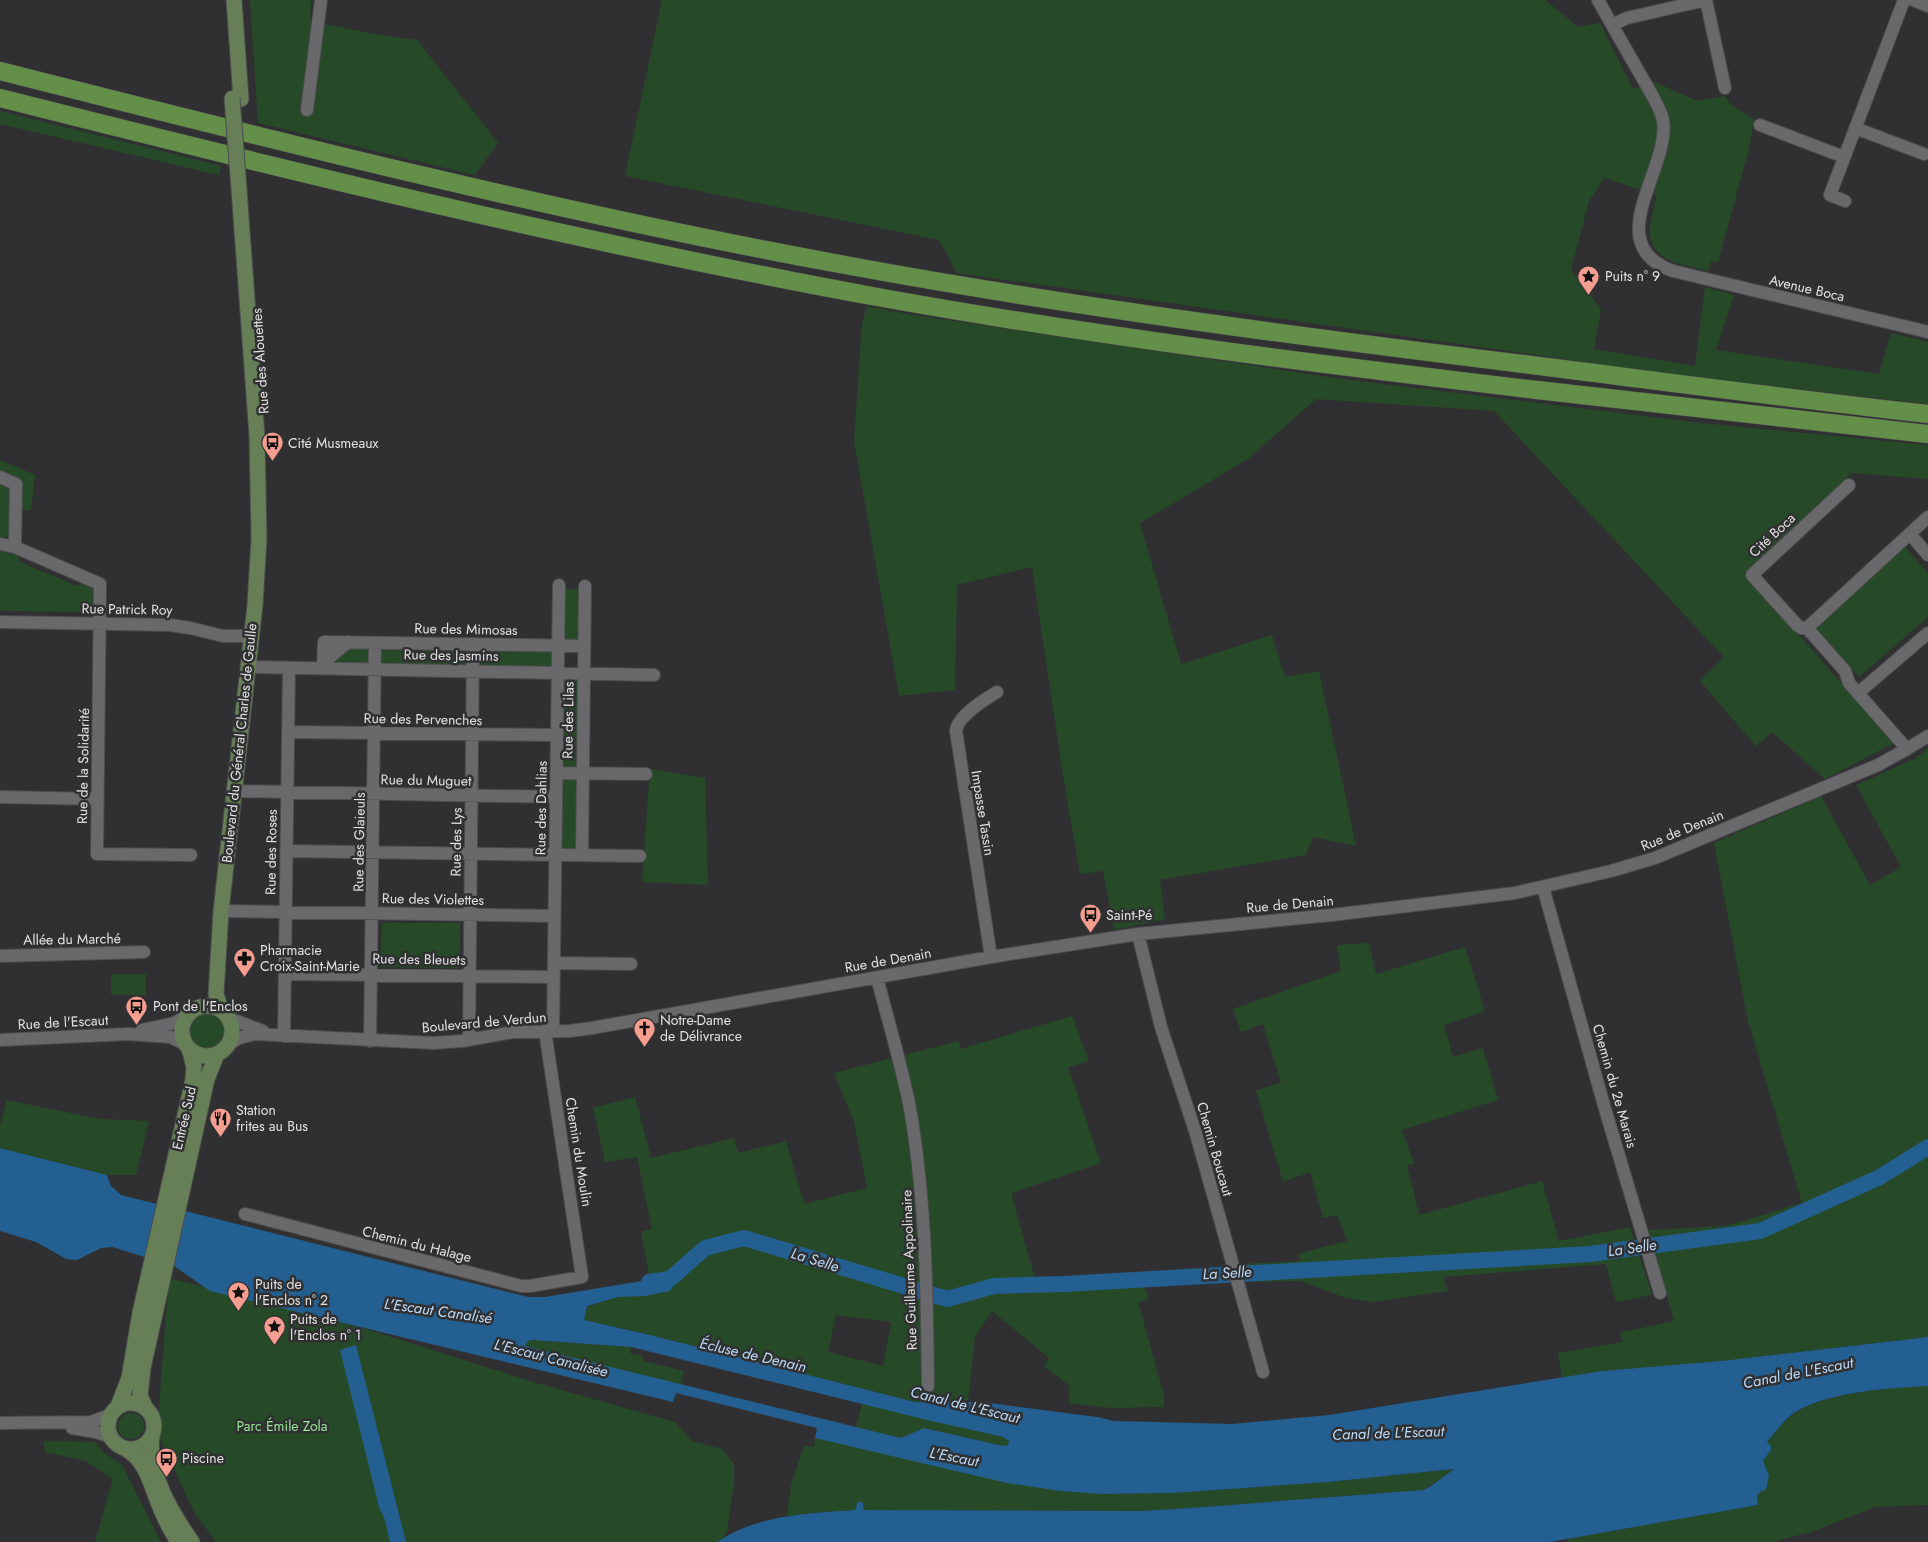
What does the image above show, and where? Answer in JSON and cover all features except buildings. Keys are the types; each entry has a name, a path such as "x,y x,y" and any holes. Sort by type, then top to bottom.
{"highway":[{"path":"0,71 501,194 684,233 930,280 1238,328 1928,414"},
{"path":"0,98 262,163 533,227 707,264 903,301 1103,334 1267,358 1928,434"}],"main road":[{"path":"226,0 236,99"},
{"path":"234,0 236,99"},
{"name":"Rue des Alouettes","path":"236,99 258,450 258,569"},
{"name":"Boulevard du Général Charles de Gaulle","path":"225,1014 216,994 221,911 258,569"},
{"name":"Boulevard du Général Charles de Gaulle","path":"191,1013 206,992 221,911"},
{"path":"207,1005 225,1014 232,1033 229,1044 216,1054 202,1056 187,1046 181,1031 191,1013 207,1005"},
{"name":"Entrée Sud","path":"174,1191 194,1074 194,1062 187,1046"},
{"name":"Entrée Sud","path":"174,1191 207,1078 216,1054"},
{"path":"174,1191 156,1274 128,1378 107,1425 110,1438 117,1445 136,1455 145,1469 163,1514 178,1542"},
{"path":"144,1407 140,1395 141,1381 156,1274"},
{"path":"114,1411 132,1402 150,1412 154,1422 151,1450 159,1480 170,1505 192,1542"},
{"path":"126,1449 143,1446 152,1436"}],"street":[{"path":"307,110 321,0"},
{"name":"Avenue Boca","path":"1598,0 1655,100 1662,118 1663,136 1640,220 1638,234 1642,247 1652,260 1663,267 1679,273 1928,332"},
{"path":"1612,25 1627,18 1706,0 1725,88"},
{"path":"1845,201 1830,195 1904,0"},
{"path":"1913,0 1928,6"},
{"path":"1760,126 1844,157"},
{"path":"1855,128 1927,150"},
{"path":"0,477 16,484 15,547 0,544"},
{"name":"Cité Boca","path":"1849,485 1752,575 1797,625 1807,628 1847,673 1848,681 1858,693 1908,749"},
{"path":"1807,628 1928,517"},
{"path":"1910,534 1928,555"},
{"name":"Rue de la Solidarité","path":"15,547 100,584 97,854 190,855"},
{"name":"Rue des Dahlias","path":"549,1031 554,977 559,585"},
{"name":"Rue des Lilas","path":"582,855 585,586"},
{"name":"Rue Patrick Roy","path":"0,622 178,625 218,635 252,636"},
{"path":"1858,693 1928,633"},
{"name":"Rue des Mimosas","path":"324,669 324,642 584,646"},
{"path":"324,669 330,657 348,642"},
{"name":"Rue des Glaieuls","path":"370,1041 374,851 375,643"},
{"name":"Rue des Lys","path":"469,1040 473,644"},
{"name":"Rue des Jasmins","path":"248,667 654,674"},
{"name":"Rue des Roses","path":"281,1035 285,974 289,668"},
{"name":"Impasse Tassin","path":"991,957 956,731 957,724 962,718 997,692"},
{"name":"Rue des Pervenches","path":"288,732 557,735"},
{"name":"Rue de Denain","path":"632,1021 991,957 1138,934 1474,899 1543,887 1611,871 1676,850 1860,773 1908,749 1928,736"},
{"path":"556,773 646,774"},
{"name":"Rue du Muguet","path":"235,791 556,797"},
{"path":"0,797 97,799"},
{"path":"286,851 640,856"},
{"name":"Chemin du 2e Marais","path":"1543,887 1660,1294"},
{"name":"Rue des Violettes","path":"221,911 554,916"},
{"name":"Chemin Boucaut","path":"1138,934 1162,1027 1196,1134 1263,1372"},
{"name":"Allée du Marché","path":"0,956 144,952"},
{"path":"554,963 631,964"},
{"name":"Rue des Bleuets","path":"285,974 554,977"},
{"name":"Rue Guillaume Appolinaire","path":"877,978 911,1114 924,1212 928,1386"},
{"name":"Rue de l'Escaut","path":"128,1034 174,1023 191,1013"},
{"name":"Boulevard de Verdun","path":"225,1014 245,1025 281,1035"},
{"name":"Boulevard de Verdun","path":"229,1044 248,1035 434,1043 469,1040 506,1033 583,1030 632,1021"},
{"name":"Chemin du Moulin","path":"549,1031 582,1277"},
{"name":"Rue de l'Escaut","path":"0,1040 128,1034 170,1037 187,1046"},
{"name":"Chemin du Halage","path":"245,1214 521,1286 582,1277"},
{"path":"5,1424 91,1422 114,1411"},
{"path":"5,1424 44,1430 80,1429 96,1432 110,1438"}],"green space":[{"path":"250,0 311,0 310,21 374,34 417,40 498,143 475,175 258,123"},
{"path":"662,0 1545,0 1578,27 1600,23 1633,89 1654,82 1697,101 1725,96 1730,104 1754,119 1749,149 1718,262 1711,261 1709,271 1668,259 1654,247 1650,238 1650,226 1657,195 1604,178 1589,201 1571,270 1601,309 1594,349 1695,366 1705,287 1734,295 1716,350 1879,374 1891,333 1928,342 1928,404 1692,377 957,273 939,240 625,176"},
{"path":"0,111 221,166 219,175 0,124"},
{"path":"867,306 907,314 1335,378 1701,423 1928,445 1928,479 1852,473 1744,573 1894,743 1825,779 1772,732 1756,746 1700,681 1724,657 1494,411 1316,399 1248,459 1140,523 1181,664 1272,635 1285,677 1319,671 1356,846 1313,837 1306,855 1160,880 1165,919 1114,930 1103,871 1080,874 1063,775 1032,567 957,585 955,690 899,696 854,441 862,323"},
{"path":"0,460 35,475 31,510 11,510 10,537 0,537"},
{"path":"1905,547 1928,573 1928,617 1859,677 1816,628"},
{"path":"0,551 17,555 20,562 77,586 83,583 93,589 93,612 0,611"},
{"path":"562,589 581,589 582,642 562,642"},
{"path":"347,647 370,649 370,666 328,666"},
{"path":"381,648 468,649 468,665 381,664"},
{"path":"481,650 554,651 554,667 481,665"},
{"path":"562,676 580,676 579,768 561,768"},
{"path":"1928,748 1928,1337 1721,1361 1602,1371 1562,1378 1558,1353 1623,1342 1619,1333 1674,1321 1648,1230 1726,1226 1802,1203 1748,1021 1714,843 1821,796 1870,885 1901,867 1856,785 1916,758"},
{"path":"650,769 705,778 708,885 642,882"},
{"path":"560,779 579,779 578,850 559,850"},
{"path":"382,923 460,923 460,968 380,967"},
{"path":"1369,943 1376,974 1465,947 1485,1011 1444,1025 1453,1057 1483,1048 1498,1100 1402,1130 1414,1164 1407,1165 1419,1215 1542,1181 1559,1241 1630,1227 1652,1295 1616,1302 1606,1264 1443,1277 1448,1291 1372,1302 1346,1298 1300,1281 1242,1282 1239,1264 1300,1261 1298,1254 1347,1241 1337,1215 1323,1218 1310,1172 1283,1182 1256,1090 1281,1083 1263,1024 1241,1032 1233,1009 1341,971 1337,945"},
{"path":"111,974 146,974 146,995 111,995"},
{"path":"207,1014 219,1019 224,1031 219,1043 207,1048 195,1043 190,1031 195,1019"},
{"path":"1072,1016 1089,1061 1068,1067 1101,1163 1011,1193 1035,1279 1140,1273 1149,1299 1138,1302 1164,1395 1164,1407 1111,1408 1069,1403 1070,1386 1044,1366 1049,1358 992,1311 975,1337 968,1402 915,1402 584,1320 587,1307 618,1296 645,1296 669,1291 676,1282 666,1277 650,1280 641,1232 652,1229 637,1157 605,1162 593,1108 635,1097 651,1158 734,1138 738,1153 786,1141 804,1204 867,1188 854,1122 834,1073 959,1041 960,1049","holes":["836,1315 891,1322 883,1366 828,1352"]},
{"path":"7,1100 100,1119 149,1121 136,1175 107,1175 0,1148 0,1126"},
{"name":"Parc Émile Zola","path":"169,1278 369,1330 540,1384 675,1422 692,1441 722,1449 734,1464 734,1483 727,1531 723,1538 717,1542 216,1542 194,1512 157,1432"},
{"path":"528,1340 631,1347 630,1353 643,1356 643,1361 684,1371 681,1385 525,1346"},
{"path":"1928,1386 1928,1505 1875,1507 1814,1531 1772,1542 1567,1542 1567,1539 1758,1505 1757,1496 1761,1490 1766,1490 1769,1476 1763,1461 1771,1450 1767,1443 1790,1417 1819,1402 1837,1397 1876,1390"},
{"path":"862,1403 1003,1437 1009,1441 1008,1446 924,1428 901,1438 856,1427"},
{"path":"131,1413 140,1417 144,1426 140,1435 131,1439 122,1435 118,1426 122,1417"},
{"path":"815,1438 1102,1494 1173,1493 1328,1482 1455,1469 1423,1490 1191,1508 1140,1511 864,1510 863,1503 858,1502 855,1510 808,1513 787,1517 791,1484 804,1446 814,1447"},
{"path":"44,1441 95,1442 103,1452 122,1465 161,1542 95,1542 113,1479 86,1461 45,1452"}],"water":[{"path":"0,1148 107,1175 111,1186 121,1195 528,1297 545,1297 666,1277 676,1281 670,1291 645,1296 618,1297 587,1306 584,1320 915,1402 982,1402 1097,1417 1114,1421 1232,1424 1329,1415 1602,1371 1721,1361 1928,1337 1928,1386 1876,1390 1837,1396 1819,1401 1790,1416 1767,1442 1771,1446 1771,1450 1763,1461 1769,1476 1766,1490 1761,1491 1757,1496 1758,1505 1550,1542 717,1542 749,1526 783,1517 855,1510 858,1501 863,1503 864,1510 1140,1511 1423,1490 1454,1469 1328,1482 1173,1493 1102,1494 1061,1491 1007,1483 815,1438 817,1428 676,1393 673,1402 210,1291 174,1266 112,1247 101,1248 77,1260 66,1259 36,1242 0,1231","holes":["532,1340 631,1347 1003,1437 1009,1441 1008,1445 1003,1446 924,1428 901,1438 525,1346 528,1341"]},
{"path":"356,1345 406,1542 390,1542 385,1520 379,1507 340,1350"}],"waterway":[{"name":"La Selle","path":"649,1282 670,1279 705,1248 744,1238 947,1299 994,1286 1064,1284 1590,1254 1760,1231 1880,1177 1928,1147"}],"place":[{"name":"Puits n° 9","path":"1589,295"},
{"name":"Cité Musmeaux","path":"272,462"},
{"name":"Saint-Pé","path":"1090,934"},
{"name":"Pharmacie Croix-Saint-Marie","path":"244,977"},
{"name":"Pont de l'Enclos","path":"137,1025"},
{"name":"Notre-Dame de Délivrance","path":"644,1047"},
{"name":"Station frites au Bus","path":"220,1137"},
{"name":"Puits de l'Enclos n° 2","path":"239,1311"},
{"name":"Puits de l'Enclos n° 1","path":"274,1346"},
{"name":"Piscine","path":"166,1477"}],"water label":[{"name":"L'Escaut Canalisé","path":"438,1311"},
{"name":"Écluse de Denain","path":"753,1355"},
{"name":"L'Escaut Canalisée","path":"551,1358"},
{"name":"Canal de L'Escaut","path":"1798,1373"},
{"name":"Canal de L'Escaut","path":"965,1405"},
{"name":"Canal de L'Escaut","path":"1388,1433"},
{"name":"L'Escaut","path":"954,1457"}]}
